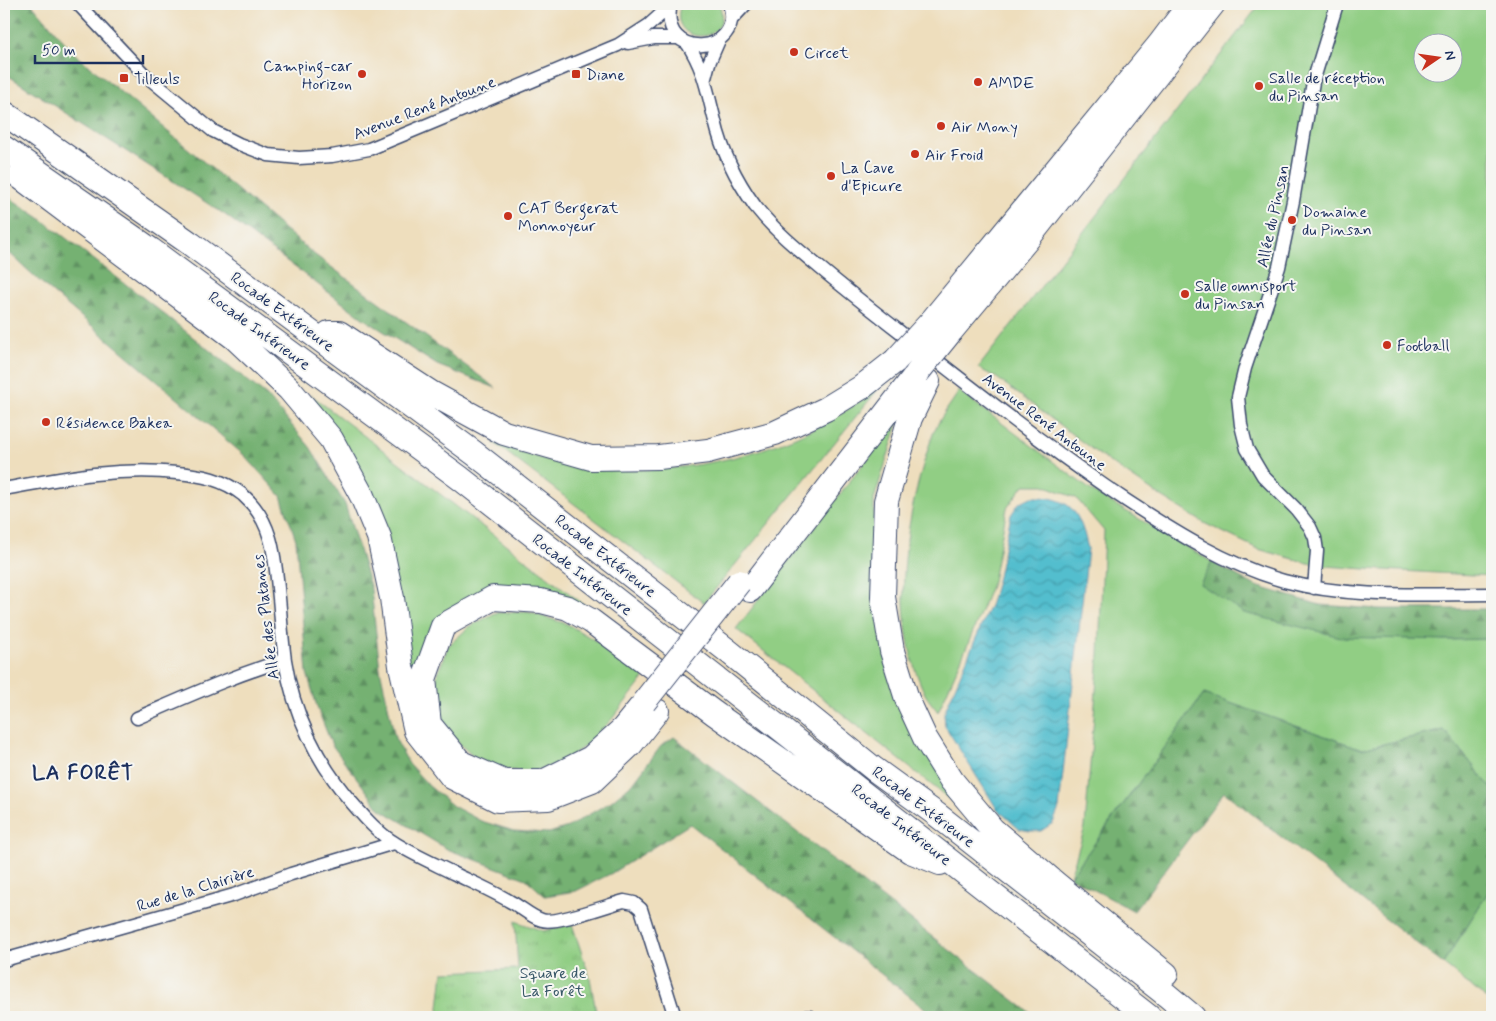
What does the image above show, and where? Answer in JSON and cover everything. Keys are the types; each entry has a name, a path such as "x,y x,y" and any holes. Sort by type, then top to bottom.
{"highway":[{"path":"4,150 21,178 146,269 235,338 289,389 331,439 362,496 380,537 392,598 401,666 416,731 452,777 498,800 548,798 592,781 631,744 650,707 1020,233 1190,4"},
{"path":"314,333 339,333 430,393 504,433 591,458 659,457 708,451 775,433 826,409 862,387 912,371 1020,233 1214,4"},
{"name":"Rocade Extérieure","path":"4,113 175,232 314,333 497,471 728,650 874,769 936,814 1191,1016"},
{"name":"Rocade Intérieure","path":"4,150 151,250 460,478 1149,1017"},
{"path":"912,371 910,418 886,501 883,597 892,651 907,699 925,738 952,781 992,829 1170,977 1191,1016"},
{"path":"650,707 591,758 543,782 504,782 461,763 429,724 424,679 444,626 493,598 541,601 568,608 591,621 714,713 910,851 967,874"}],"street":[{"name":"Avenue René Antoune","path":"78,4 144,74 213,131 239,144 268,155 299,158 332,156 368,149 618,45 649,25 671,5"},
{"path":"705,78 719,40 728,29 731,20 729,4"},
{"path":"731,20 746,4"},
{"name":"Allée du Pinsan","path":"1314,588 1317,550 1315,538 1310,527 1296,509 1263,476 1247,449 1241,424 1238,398 1245,368 1279,267 1293,202 1313,82 1338,4"},
{"path":"671,5 670,23 674,33 683,40 692,46 702,46 713,44 719,40"},
{"name":"Avenue René Antoune","path":"618,45 654,38 683,40 705,78 715,124 731,167 755,206 786,240 847,290 1015,420 1097,481 1158,521 1197,544 1256,572 1314,588 1348,592 1397,594 1492,594"},
{"name":"Allée des Platanes","path":"4,489 74,476 115,471 196,474 209,477 232,487 252,504 270,534 273,546 285,660 297,708 317,754 343,793 358,810 394,843 510,901 542,920 559,919 624,901 634,903 641,909 675,1017"},
{"path":"137,718 259,668 285,660"},
{"name":"Rue de la Clairière","path":"4,960 234,895 291,874 394,843"},
{"path":"805,1017 810,1017"}],"green space":[{"path":"4,4 32,4 74,53 315,255 496,388 437,365 364,319 224,214 4,73"},
{"path":"681,4 719,4 722,18 718,28 710,34 700,36 690,34 683,28 679,18"},
{"name":"Domaine du Pinsan","path":"1260,4 1492,4 1492,576 1326,566 1258,549 1204,523 1157,494 1105,459 997,378 978,368"},
{"path":"4,194 40,218 267,396 310,447 345,504 371,589 380,669 395,738 409,764 429,786 453,806 481,821 514,831 549,833 568,827 610,802 633,783 661,746 674,737 1036,1017 936,1017 690,824 612,873 576,891 545,896 526,879 447,849 380,809 332,745 318,710 307,673 296,540 281,496 245,456 45,286 4,248"},
{"path":"880,387 704,603 493,442 548,460 599,468 632,470 699,464 732,458 764,449 795,437 832,419"},
{"path":"959,391 1092,491 1212,562 1200,584 1442,640 1492,639 1492,789 1444,730 1362,749 1204,694 1070,877 1085,827 1099,654 1104,531 1076,498 1044,485 1024,485 1007,508 993,581 938,712 925,694 914,664 907,632 904,566 914,499 922,467 934,431"},
{"path":"311,395 603,619 559,596 438,621 420,652 413,687 344,443"},
{"path":"901,415 874,499 874,590 958,806 736,629"},
{"path":"1212,562 1256,586 1320,605 1379,609 1492,609 1492,639 1442,640 1341,637 1244,613 1200,584"},
{"path":"528,612 567,624 608,648 645,677 612,719 590,742 563,762 535,771 504,770 476,759 452,737 437,706 437,676 448,646 469,627 495,613"},
{"path":"1204,694 1362,749 1444,730 1492,789 1492,886 1443,964 1224,792 1134,911 1070,877"},
{"path":"1492,886 1492,1003 1443,964"},
{"name":"Square de La Forêt","path":"515,921 543,931 572,924 590,978 597,1017 438,1017 443,972 518,969"}],"water":[{"path":"1031,497 1045,497 1056,500 1072,509 1085,536 1088,549 1059,808 1053,823 1041,831 1019,829 997,809 945,726 944,713 991,603 1011,515 1019,503"}],"place":[{"name":"Circet","path":"794,52"},
{"name":"Camping-car Horizon","path":"362,74"},
{"name":"Diane","path":"576,74"},
{"name":"Tilleuls","path":"124,78"},
{"name":"AMDE","path":"978,82"},
{"name":"Salle de réception du Pinsan","path":"1259,86"},
{"name":"Air Mony","path":"941,126"},
{"name":"Air Froid","path":"915,154"},
{"name":"La Cave d'Epicure","path":"831,176"},
{"name":"CAT Bergerat Monnoyeur","path":"508,216"},
{"name":"Domaine du Pinsan","path":"1292,220"},
{"name":"Salle omnisport du Pinsan","path":"1185,294"},
{"name":"Football","path":"1387,345"},
{"name":"Résidence Bakea","path":"46,422"}],"district":[{"name":"LA FORÊT","path":"83,772"}]}
